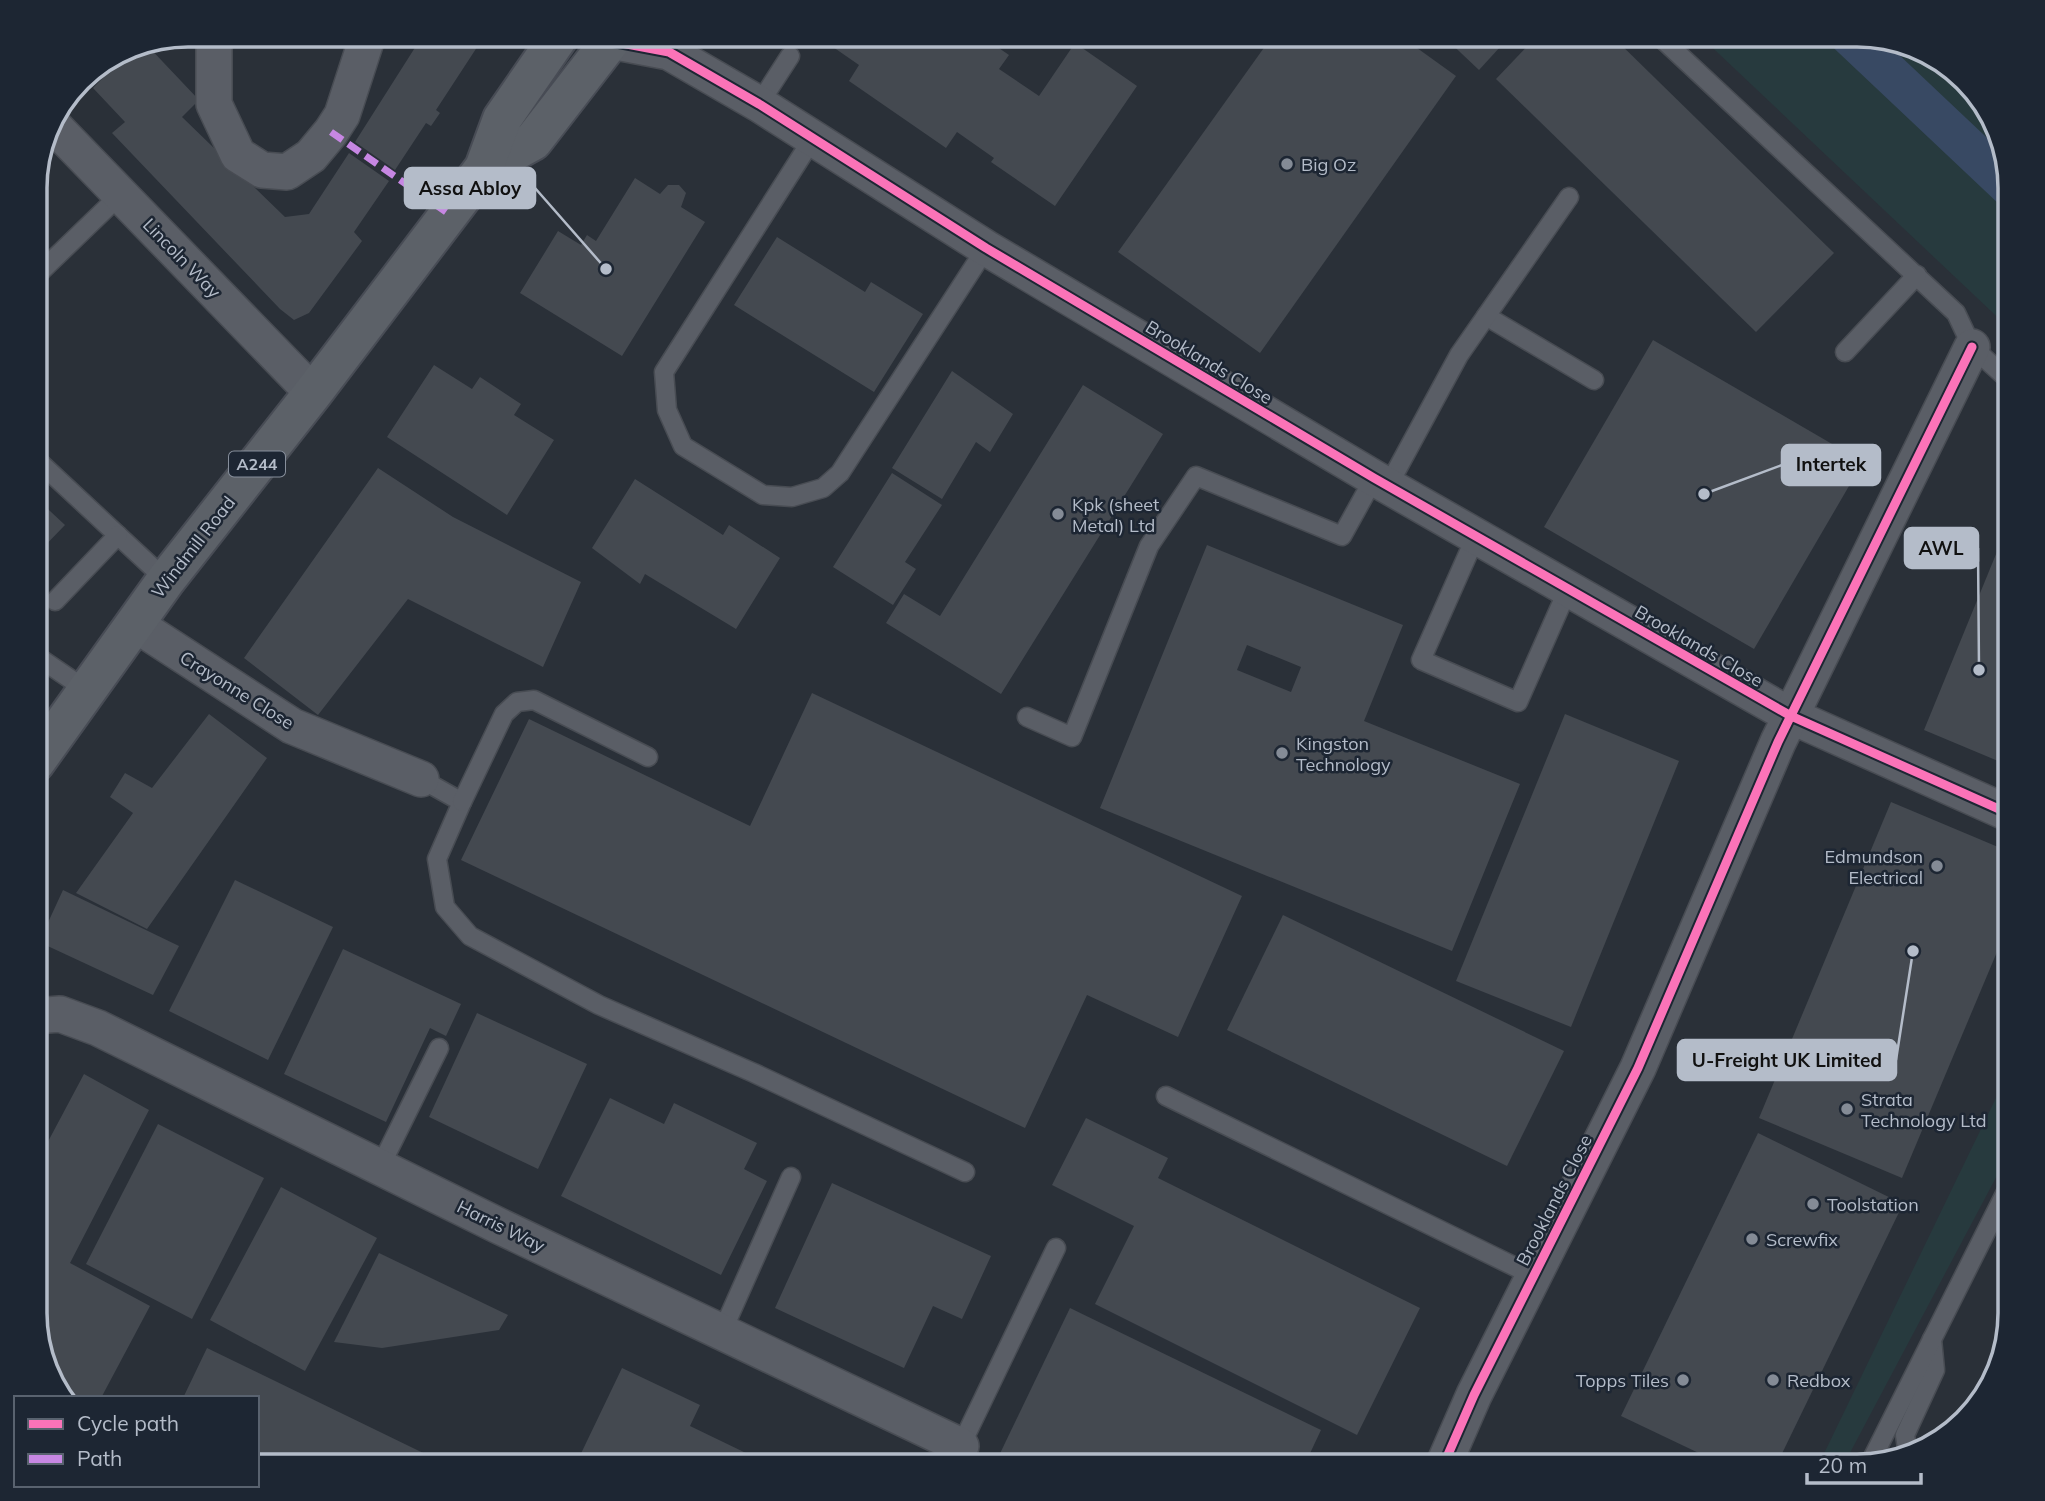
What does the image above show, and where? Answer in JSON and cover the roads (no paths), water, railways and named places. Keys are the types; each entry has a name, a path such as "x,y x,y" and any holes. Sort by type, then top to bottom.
{"main road":[{"name":"Windmill Road","path":"48,745 166,580 313,393 484,168 502,119 552,47"},
{"name":"Windmill Road","path":"484,168 533,141 603,47"}],"street":[{"path":"214,47 214,104 238,155 262,170 287,172 311,156 336,124 364,47"},
{"name":"Brooklands Close","path":"667,47 986,248 1381,482 1568,589 1791,716 1998,809"},
{"name":"Lincoln Way","path":"59,132 313,393"},
{"name":"Brooklands Close","path":"1448,1454 1474,1395 1638,1068 1777,742 1972,346"},
{"name":"Crayonne Close","path":"135,624 292,726 421,779"},
{"name":"Harris Way","path":"48,1015 60,1014 99,1028 722,1332 952,1454"}],"lane":[{"path":"1671,47 1956,313 1972,346 1998,370"},
{"path":"758,104 790,56"},
{"path":"813,138 664,372 667,410 683,446 763,495 792,497 823,488 840,473 986,248"},
{"path":"48,264 120,195"},
{"path":"1027,718 1072,737 1149,547 1196,476 1342,536 1381,482 1458,355 1569,197"},
{"path":"1845,352 1917,275"},
{"path":"1486,316 1594,380"},
{"path":"48,470 166,580"},
{"path":"55,601 118,535"},
{"path":"1476,536 1421,660 1518,702 1568,589"},
{"path":"48,664 88,691"},
{"path":"648,757 534,700 517,702 504,714 437,859 445,907 470,936 599,1005 754,1073 965,1172"},
{"path":"421,779 462,802"},
{"path":"380,1167 439,1048"},
{"path":"1166,1096 1534,1276"},
{"path":"722,1332 791,1177"},
{"path":"1875,1453 1998,1208"},
{"path":"957,1454 1056,1248"},
{"path":"1907,1445 1905,1435 1935,1370 1932,1339"}],"waterway":[{"path":"1862,47 1997,175"}],"place":[{"name":"Big Oz","path":"1287,164"},
{"name":"Assa Abloy","path":"606,269"},
{"name":"Intertek","path":"1704,494"},
{"name":"Kpk (sheet Metal) Ltd","path":"1058,514"},
{"name":"AWL","path":"1979,670"},
{"name":"Kingston Technology","path":"1282,753"},
{"name":"Edmundson Electrical","path":"1937,866"},
{"name":"U-Freight UK Limited","path":"1913,951"},
{"name":"Strata Technology Ltd","path":"1847,1109"},
{"name":"Toolstation","path":"1813,1204"},
{"name":"Screwfix","path":"1752,1239"},
{"name":"Topps Tiles","path":"1683,1380"},
{"name":"Redbox","path":"1773,1380"}]}
